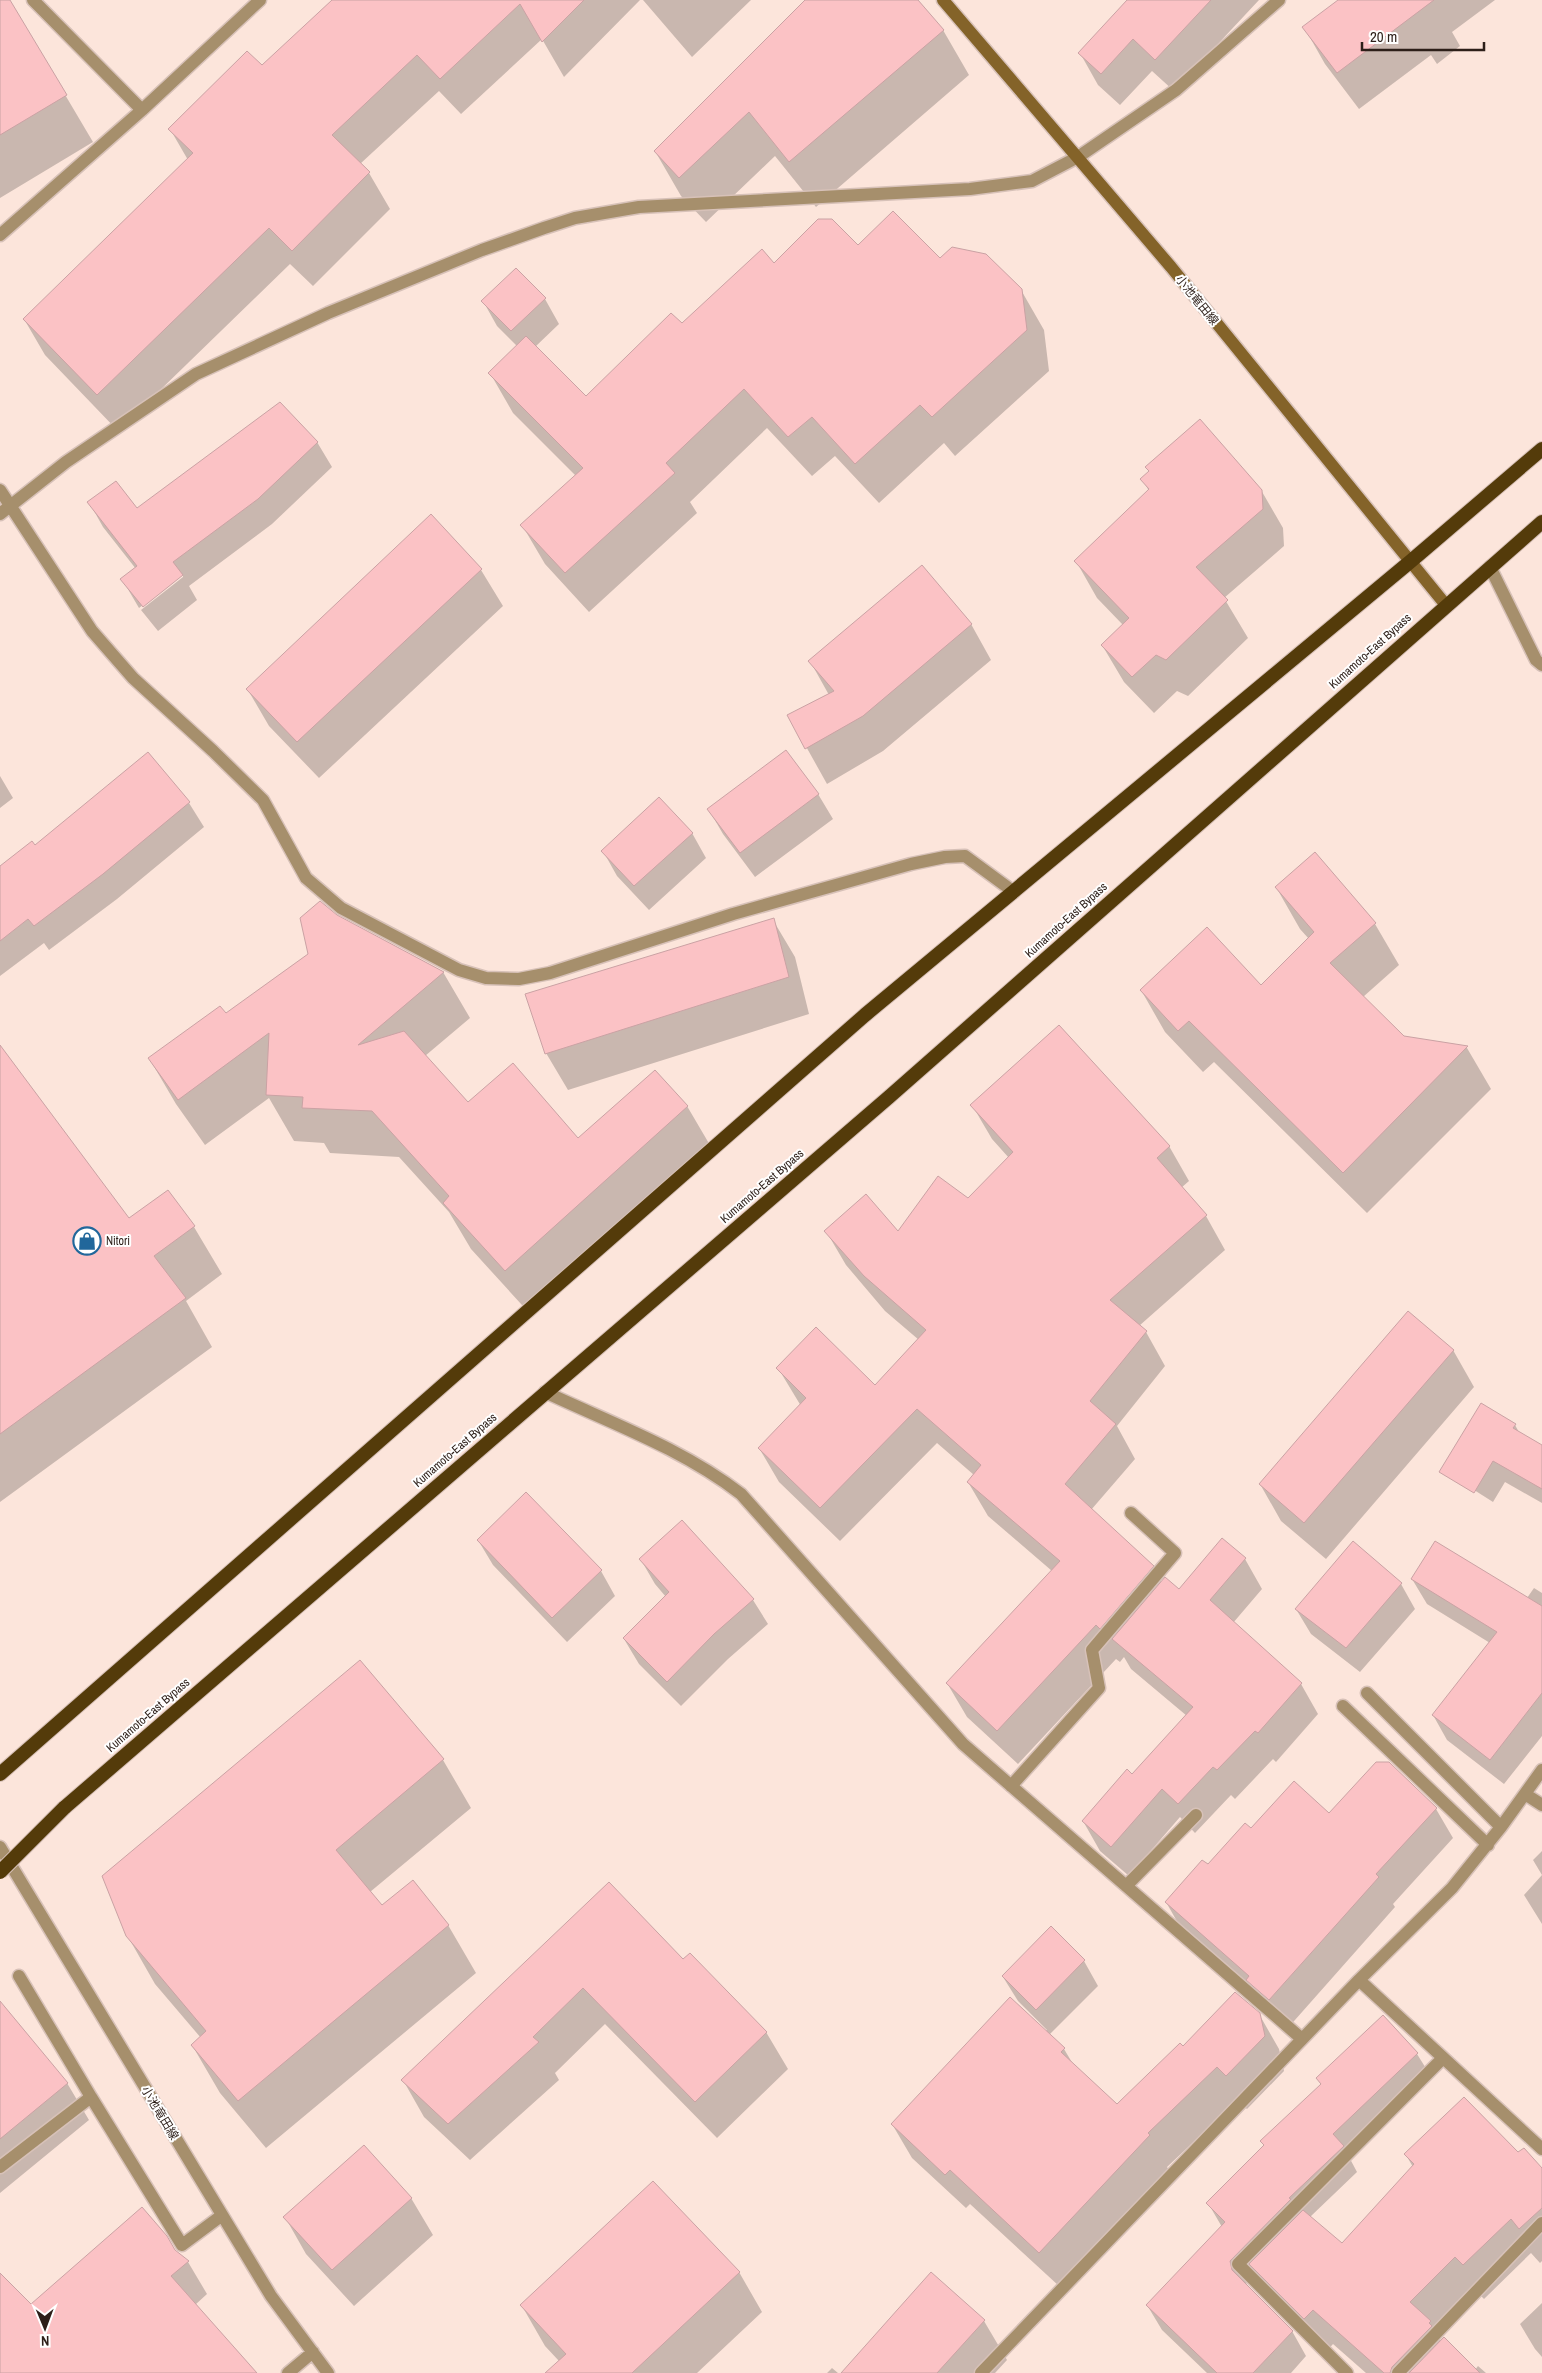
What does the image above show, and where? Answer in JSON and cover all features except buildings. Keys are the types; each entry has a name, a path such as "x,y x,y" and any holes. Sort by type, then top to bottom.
{"highway":[{"path":"0,1774 22,1752 865,1016 1411,561 1542,449"},
{"name":"Kumamoto-East Bypass","path":"0,1872 64,1808 889,1097 1446,604 1542,522"}],"main road":[{"name":"小池竜田線","path":"943,0 1171,267 1446,604"}],"street":[{"path":"33,0 142,110"},
{"path":"0,235 142,110 260,0"},
{"path":"0,514 66,462 196,374 328,313 482,250 544,228 576,218 639,207 970,189 1032,181 1078,157 1176,90 1279,0"},
{"path":"0,490 92,631 133,678 214,751 263,800 306,878 342,908 459,970 486,978 519,979 550,973 733,914 911,864 945,857 965,856 1014,892"},
{"path":"1490,567 1536,660 1542,665"},
{"path":"545,1392 682,1456 719,1478 741,1494 963,1744 1302,2038"},
{"path":"1012,1786 1099,1688 1092,1650 1175,1553 1131,1513"},
{"path":"1367,1693 1501,1827"},
{"path":"1344,1706 1488,1845"},
{"path":"981,2373 1358,1980 1452,1888 1488,1845 1542,1770"},
{"path":"1526,1794 1542,1805"},
{"path":"1126,1886 1196,1815"},
{"name":"小池竜田線","path":"0,1847 221,2216 271,2296 328,2373"},
{"path":"19,1976 182,2245 221,2216"},
{"path":"1358,1980 1542,2148"},
{"path":"1347,2373 1238,2264 1443,2058"},
{"path":"0,2167 91,2097"},
{"path":"1398,2373 1542,2223"},
{"path":"288,2373 313,2352"}],"place":[{"name":"Nitori","path":"87,1241"}]}
